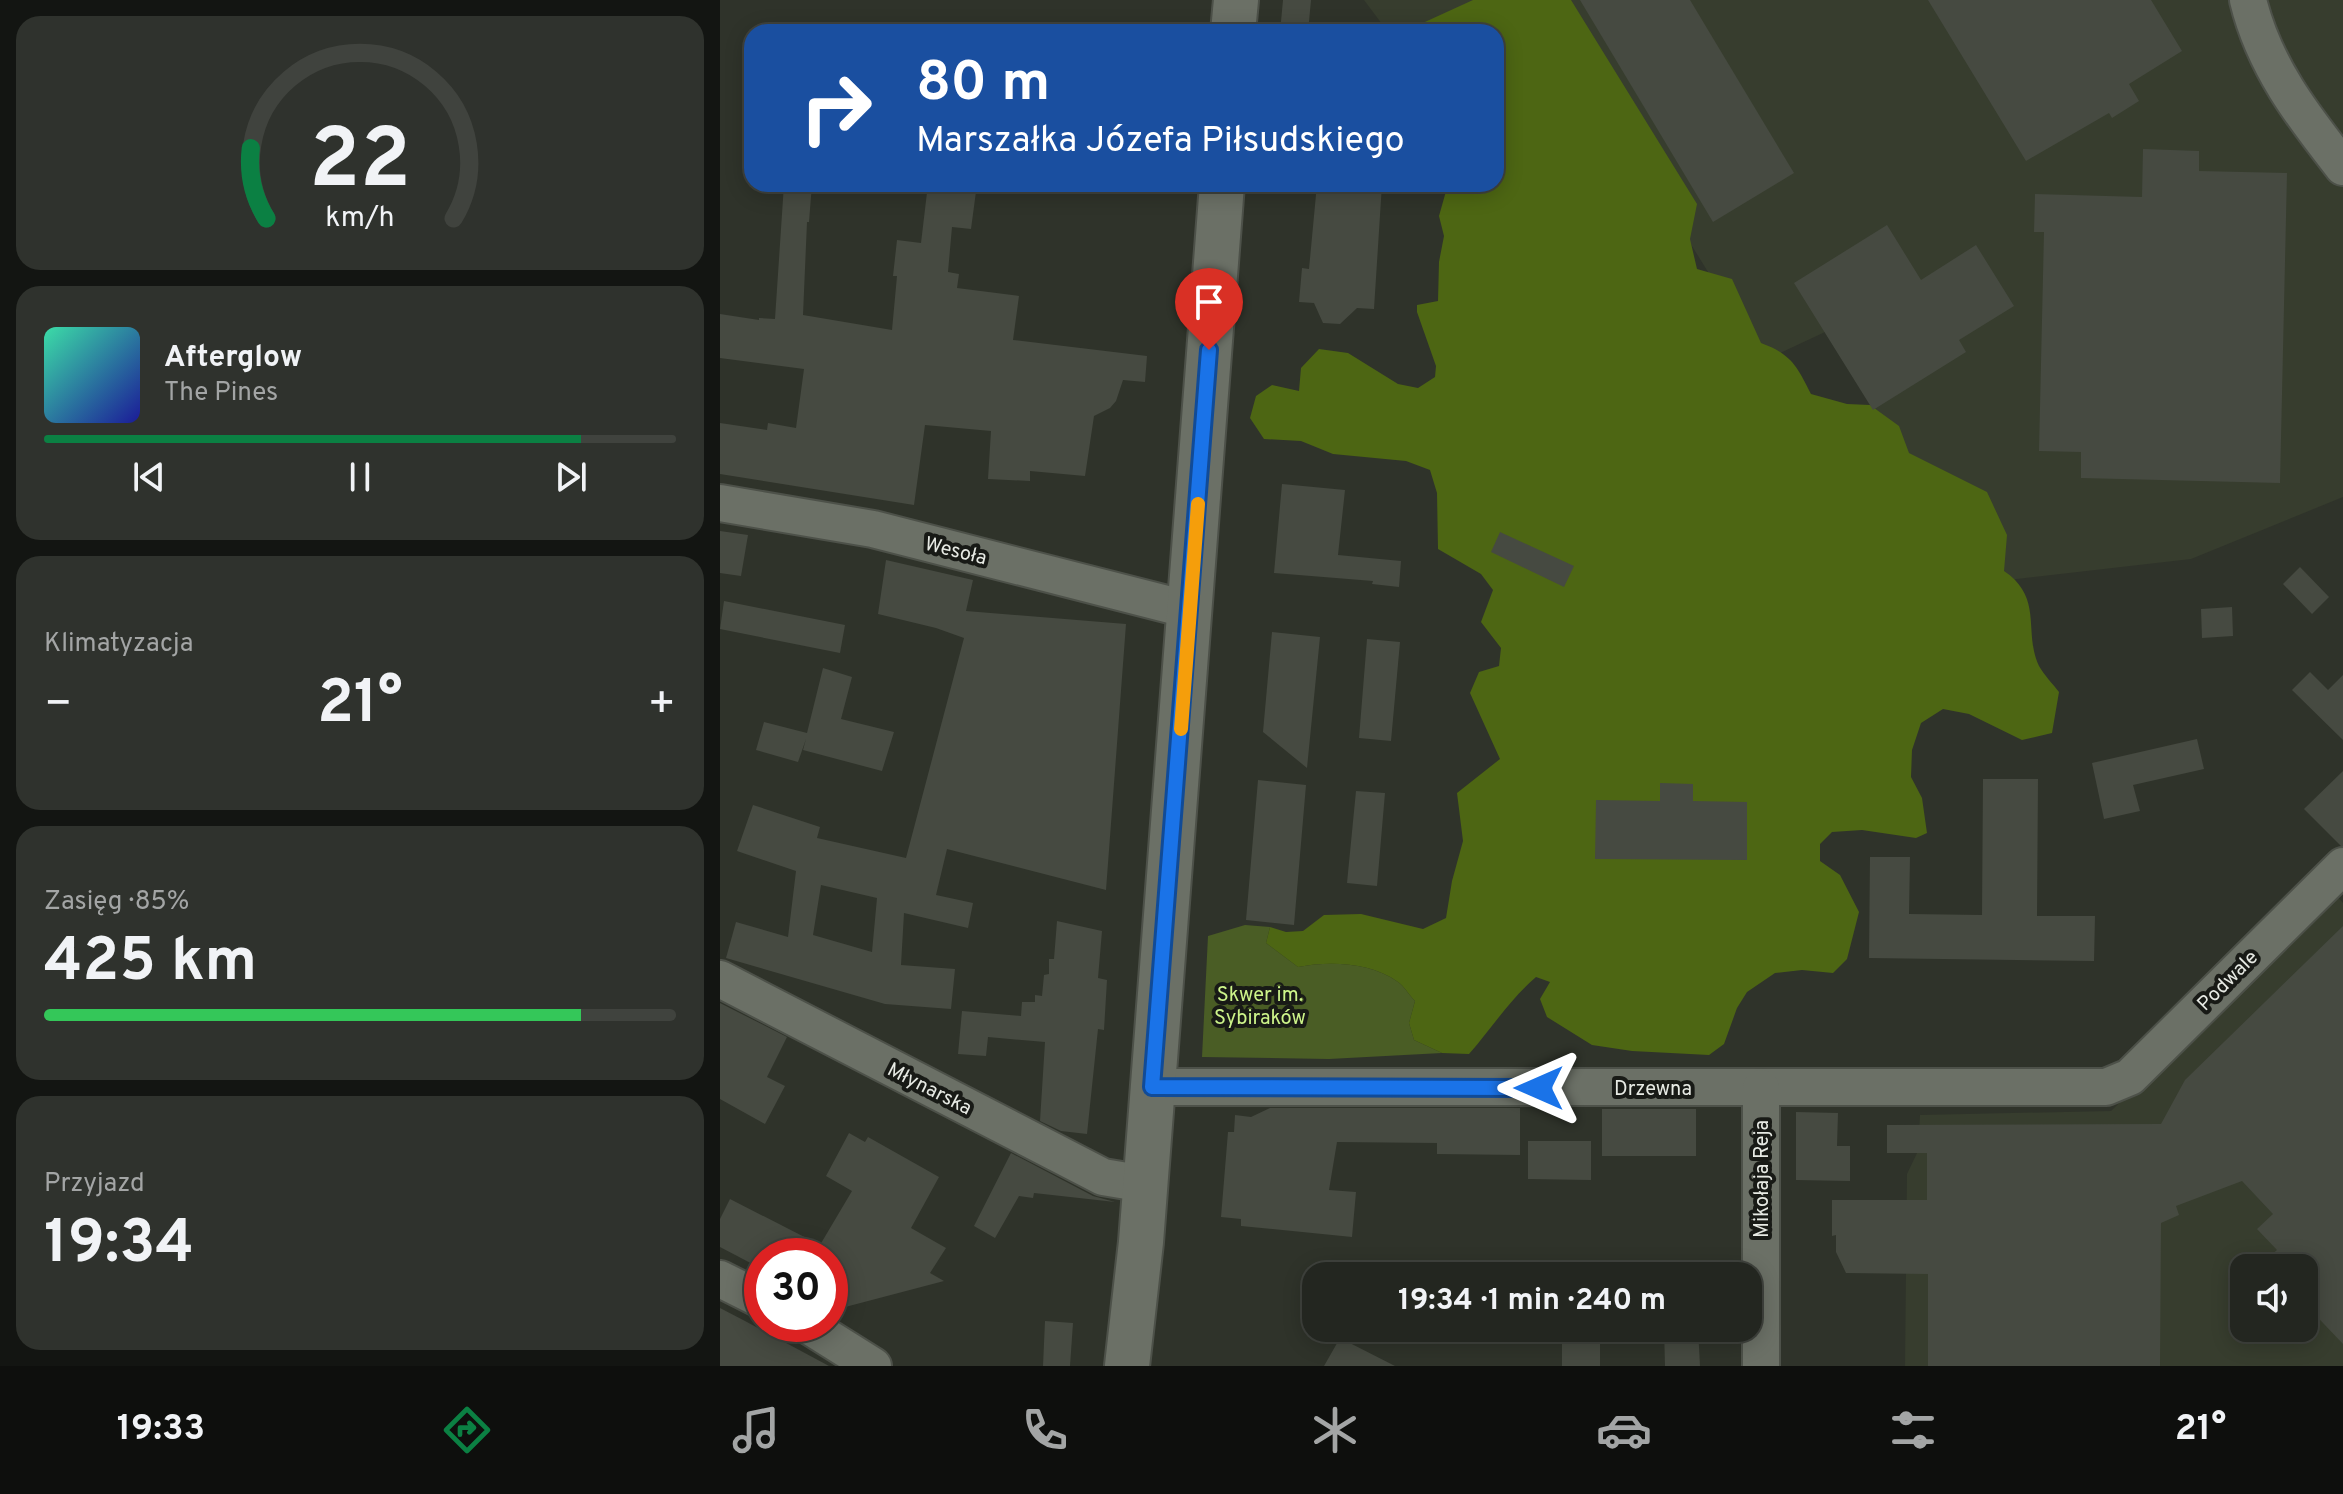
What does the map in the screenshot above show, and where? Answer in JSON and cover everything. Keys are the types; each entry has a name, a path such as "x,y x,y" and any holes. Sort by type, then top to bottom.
{"street":[{"path":"1234,24 1236,0"},
{"path":"2248,0 2261,43 2285,91 2343,167"},
{"path":"1127,1366 1145,1184 1221,192"},
{"name":"Wesoła","path":"720,503 873,529 1190,610"},
{"name":"Podwale","path":"2106,1087 2130,1077 2340,874"},
{"name":"Młynarska","path":"720,979 1103,1177 1145,1184"},
{"name":"Drzewna","path":"1152,1087 2106,1087"},
{"name":"Mikołaja Reja","path":"1761,1088 1761,1366"},
{"path":"720,1279 744,1291"},
{"path":"835,1342 873,1366"}],"shaded area":[{"path":"1364,0 1510,0 1467,24 1382,24"},
{"path":"1540,0 2343,0 2343,497 2191,559 1982,583 1825,332 1763,361"},
{"path":"2335,894 2343,903 2343,1366 1905,1366 1907,1174 1918,1151 1920,1115 2111,1111"}],"green space":[{"path":"1473,0 1571,0 1697,204 1690,239 1697,269 1732,279 1761,343 1792,362 1811,394 1847,404 1870,405 1899,426 1909,453 1987,492 2007,535 2004,571 2024,592 2039,666 2059,692 2052,733 2022,740 1969,714 1943,709 1921,723 1912,750 1911,777 1922,798 1927,833 1916,838 1862,830 1832,832 1820,844 1820,861 1840,875 1859,912 1847,959 1833,973 1802,970 1775,973 1747,992 1737,1008 1724,1044 1709,1055 1632,1051 1592,1045 1547,1017 1540,999 1550,982 1536,977 1509,1004 1469,1054 1442,1053 1414,1040 1409,1023 1415,1001 1387,975 1349,965 1298,967 1266,943 1270,927 1286,932 1303,931 1324,915 1361,914 1423,929 1446,918 1463,841 1457,793 1500,759 1470,693 1479,672 1499,666 1501,648 1481,622 1493,590 1481,574 1438,549 1437,493 1430,470 1406,461 1333,454 1301,441 1264,439 1250,418 1256,396 1272,385 1299,391 1301,368 1319,349 1348,353 1398,384 1418,388 1435,377 1436,366 1417,305 1438,301 1439,262 1444,236 1439,216 1446,192 1504,192 1504,24 1420,24"},
{"name":"Skwer im. Sybiraków","path":"1245,925 1270,927 1266,943 1298,967 1349,965 1375,970 1398,982 1415,1001 1409,1023 1414,1040 1442,1053 1329,1059 1202,1057 1208,936"}],"building":[{"path":"1283,0 1311,0 1309,24 1281,24"},
{"path":"1580,0 1690,0 1794,173 1713,222"},
{"path":"1928,0 2151,0 2182,51 2129,84 2139,101 2112,118 2109,113 2026,161"},
{"path":"2143,149 2199,151 2199,171 2287,173 2280,483 2081,478 2081,452 2039,451 2044,232 2034,232 2035,194 2142,197"},
{"path":"783,192 811,192 803,315 892,330 897,240 921,243 927,192 976,192 971,229 952,227 948,272 959,274 957,288 1019,296 1013,340 1147,356 1145,382 1123,380 1116,401 1110,408 1094,416 1085,476 1030,471 1030,481 988,479 991,431 925,425 914,505 720,474 720,423 767,430 768,423 796,428 804,369 720,358 720,314 759,320 775,319"},
{"path":"1316,192 1381,192 1374,309 1357,308 1340,324 1323,323 1314,303 1299,302 1302,268 1309,269"},
{"path":"1887,225 1921,280 1976,245 2014,306 1959,340 1966,352 1873,410 1794,283"},
{"path":"1282,484 1345,490 1338,555 1401,561 1399,587 1372,584 1373,581 1274,573"},
{"path":"720,531 748,535 741,576 720,573"},
{"path":"1500,532 1574,566 1564,587 1491,552"},
{"path":"886,560 973,580 966,611 1126,624 1106,890 947,849 936,895 973,903 968,928 904,913 901,965 955,969 951,1009 885,1004 726,958 736,922 788,937 796,871 737,851 753,805 820,827 817,838 906,858 964,638 878,614","holes":["821,885 877,898 872,952 813,935"]},
{"path":"2300,567 2329,597 2312,614 2283,584"},
{"path":"724,601 845,625 840,653 720,629"},
{"path":"2232,607 2233,636 2202,638 2201,609"},
{"path":"1272,632 1320,637 1307,768 1263,732"},
{"path":"1367,639 1400,642 1391,741 1359,738"},
{"path":"823,668 852,677 841,719 894,732 882,771 803,750 806,739 798,762 756,750 764,722 807,733"},
{"path":"2310,672 2328,690 2343,675 2343,740 2292,690"},
{"path":"2197,739 2204,769 2133,785 2140,811 2104,819 2092,763"},
{"path":"2343,771 2343,846 2341,846 2304,809"},
{"path":"1983,779 2038,779 2037,916 2095,916 2094,961 1869,958 1870,857 1910,857 1909,914 1982,915"},
{"path":"1258,780 1306,785 1294,925 1246,920"},
{"path":"1660,783 1693,784 1693,801 1747,802 1747,860 1595,859 1596,800 1660,801"},
{"path":"1356,791 1385,793 1377,886 1347,883"},
{"path":"1057,921 1102,931 1098,978 1107,980 1104,1030 1098,1029 1087,1134 1061,1131 1040,1121 1045,1042 988,1037 986,1056 958,1054 962,1011 1021,1016 1022,1002 1035,1002 1035,995 1042,996 1044,975 1049,974 1049,959 1054,959"},
{"path":"2343,926 2343,1344 2318,1318 2318,1254 2272,1254 2277,1250 2257,1229 2273,1214 2242,1181 2176,1206 2179,1215 2161,1223 2160,1366 1928,1366 1928,1274 1846,1273 1836,1252 1836,1235 1832,1236 1832,1200 1927,1200 1927,1153 1887,1153 1887,1125 2161,1124 2185,1080"},
{"path":"720,1003 787,1037 767,1077 785,1086 765,1124 720,1099"},
{"path":"1270,1108 1520,1108 1520,1155 1437,1154 1437,1143 1337,1142 1329,1190 1356,1192 1352,1237 1241,1226 1241,1219 1221,1217 1228,1132 1234,1132 1235,1115 1251,1117"},
{"path":"1602,1109 1696,1109 1696,1156 1602,1156"},
{"path":"1796,1112 1838,1113 1837,1146 1850,1146 1850,1181 1796,1180"},
{"path":"849,1133 865,1142 868,1137 939,1177 911,1228 946,1248 930,1273 944,1281 848,1306 848,1238 824,1238 852,1191 826,1176"},
{"path":"1528,1141 1591,1141 1591,1180 1528,1179"},
{"path":"1011,1153 1093,1196 1115,1202 1034,1193 1033,1198 1019,1196 995,1238 974,1226"},
{"path":"730,1199 806,1238 744,1238 744,1260 720,1247 720,1219"},
{"path":"720,1308 744,1320 744,1342 784,1342 829,1366 720,1366"},
{"path":"1045,1321 1073,1323 1070,1366 1043,1366"},
{"path":"1338,1342 1348,1342 1395,1366 1324,1366"},
{"path":"1562,1342 1600,1342 1600,1366 1562,1366"},
{"path":"1664,1342 1699,1342 1700,1366 1665,1366"}],"slow traffic":[{"path":"1181,729 1198,504"}],"route":[{"path":"1209,350 1152,1087 1539,1088"}]}
